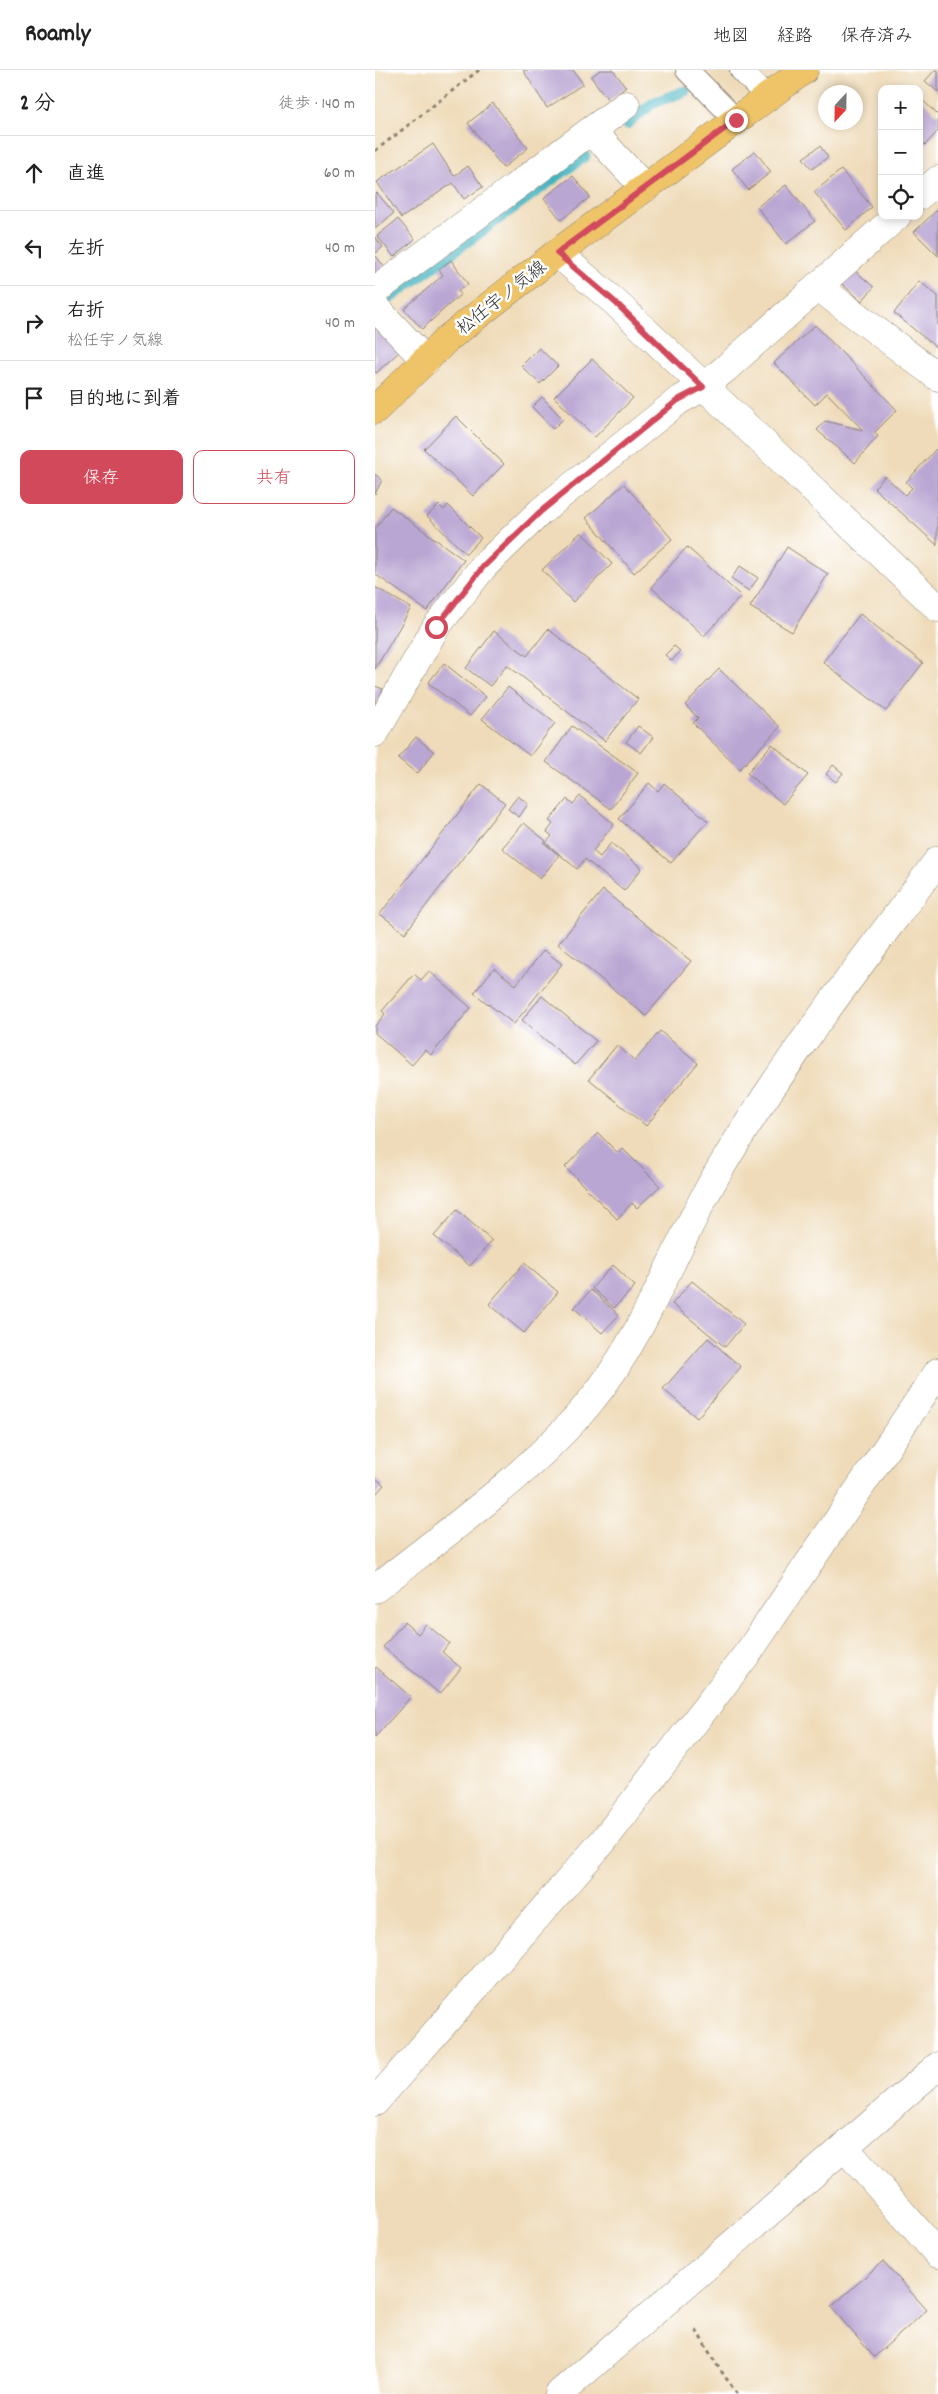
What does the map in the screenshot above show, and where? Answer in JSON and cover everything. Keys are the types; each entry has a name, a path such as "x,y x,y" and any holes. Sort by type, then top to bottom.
{"main road":[{"name":"松任宇ノ気線","path":"375,410 447,340 557,253 804,70"}],"street":[{"path":"375,291 626,105"},
{"path":"589,132 605,144 645,188"},
{"path":"923,193 938,180"},
{"path":"375,734 436,627 483,567 540,512 678,400 703,387 892,220"},
{"path":"557,253 616,303 938,608"},
{"path":"817,286 938,377"},
{"path":"375,306 426,361"},
{"path":"375,1589 532,1464 590,1402 631,1343 716,1176 775,1080 938,860"},
{"path":"375,2102 604,1840 744,1658 938,1372"},
{"path":"559,2394 938,2066"},
{"path":"845,2148 938,2254"}],"lane":[{"path":"687,70 736,120"},
{"path":"741,70 768,98"}],"path":[{"path":"375,150 479,70"},
{"path":"696,2330 737,2394"}],"building":[{"path":"523,70 573,70 583,84 547,108"},
{"path":"600,70 613,70 626,87 609,101 591,77"},
{"path":"935,70 938,70 938,92 925,81"},
{"path":"923,101 938,115 938,131 925,145 923,143"},
{"path":"493,103 528,148 503,168 468,123"},
{"path":"433,144 454,176 468,166 483,187 464,199 453,183 401,218 377,182"},
{"path":"820,146 828,157 812,169 803,158"},
{"path":"755,151 771,172 748,190 732,169"},
{"path":"841,170 872,207 846,230 814,192"},
{"path":"573,176 590,197 561,220 544,198"},
{"path":"786,185 815,221 786,244 757,207"},
{"path":"377,193 394,213 375,229 375,195"},
{"path":"938,209 938,256 914,232"},
{"path":"398,219 415,239 394,257 377,236"},
{"path":"375,237 383,247 375,254"},
{"path":"375,257 386,269 375,278"},
{"path":"451,260 468,284 458,291 461,294 422,329 404,309 443,275 439,269"},
{"path":"848,265 874,287 862,301 837,280"},
{"path":"919,281 938,296 938,349 894,313"},
{"path":"815,325 897,410 874,433 878,436 855,463 817,430 825,421 863,430 827,393 815,405 774,363"},
{"path":"375,327 399,352 376,373 375,372"},
{"path":"539,348 558,366 540,384 521,366"},
{"path":"592,359 633,398 595,437 554,397"},
{"path":"542,397 563,419 553,429 532,407"},
{"path":"456,416 504,464 473,496 424,449"},
{"path":"936,449 938,451 937,545 874,488 885,476 905,495 912,488 906,482"},
{"path":"375,474 382,480 375,494"},
{"path":"624,484 672,539 634,573 586,518"},
{"path":"439,505 444,510 448,505 481,538 466,554 427,516"},
{"path":"391,507 464,560 427,611 375,574 375,529"},
{"path":"581,532 612,564 573,602 542,570"},
{"path":"687,547 741,596 704,636 651,587"},
{"path":"787,547 828,574 792,632 750,607"},
{"path":"740,566 758,578 749,591 731,579"},
{"path":"375,587 411,608 375,669"},
{"path":"860,614 923,663 886,711 823,662"},
{"path":"548,629 638,699 605,741 507,665 490,686 466,668 494,631 527,656"},
{"path":"674,646 680,651 672,661 665,655"},
{"path":"444,663 486,697 470,716 428,683"},
{"path":"719,669 780,727 740,769 693,723 698,718 685,705"},
{"path":"375,686 383,689 375,706"},
{"path":"508,687 555,723 530,756 482,719"},
{"path":"572,726 638,773 611,809 546,762"},
{"path":"638,726 653,737 641,753 626,742"},
{"path":"416,737 434,752 417,774 398,758"},
{"path":"772,744 808,775 783,804 747,773"},
{"path":"833,765 843,773 836,782 826,774"},
{"path":"649,783 658,791 664,783 708,821 671,863 619,819"},
{"path":"481,784 505,803 405,933 380,914"},
{"path":"518,796 528,804 519,817 508,809"},
{"path":"580,796 614,824 593,851 600,857 611,843 642,868 624,891 585,859 577,869 546,843 552,836 547,832 553,824 549,821 567,799 573,804"},
{"path":"524,823 546,841 544,843 559,855 540,879 502,848"},
{"path":"603,890 691,961 646,1016 558,944"},
{"path":"544,950 562,964 514,1024 474,993 494,968 516,985"},
{"path":"429,971 471,1008 431,1055 425,1050 412,1065 375,1033 375,1026 385,1014 382,1011 414,974 421,980"},
{"path":"542,996 596,1041 575,1065 522,1020"},
{"path":"660,1031 698,1063 646,1126 589,1079 617,1045 635,1061"},
{"path":"598,1133 618,1153 622,1148 660,1186 637,1208 632,1203 617,1219 565,1167"},
{"path":"457,1210 492,1241 470,1266 434,1236"},
{"path":"524,1263 558,1292 524,1333 489,1304"},
{"path":"613,1265 635,1286 614,1308 592,1288"},
{"path":"692,1281 744,1324 725,1347 672,1304"},
{"path":"591,1290 619,1315 602,1333 574,1308"},
{"path":"708,1338 741,1367 697,1418 663,1389"},
{"path":"375,1478 384,1485 375,1495"},
{"path":"404,1622 418,1634 426,1624 449,1643 442,1652 461,1668 440,1694 383,1647"},
{"path":"375,1668 411,1697 375,1737"},
{"path":"883,2261 927,2310 874,2357 831,2307"}],"waterway":[{"path":"627,124 653,103 685,91"},
{"path":"386,301 585,156"}],"route":[{"path":"436,627 483,567 540,512 678,400 703,387 616,303 557,253 736,120"}]}
